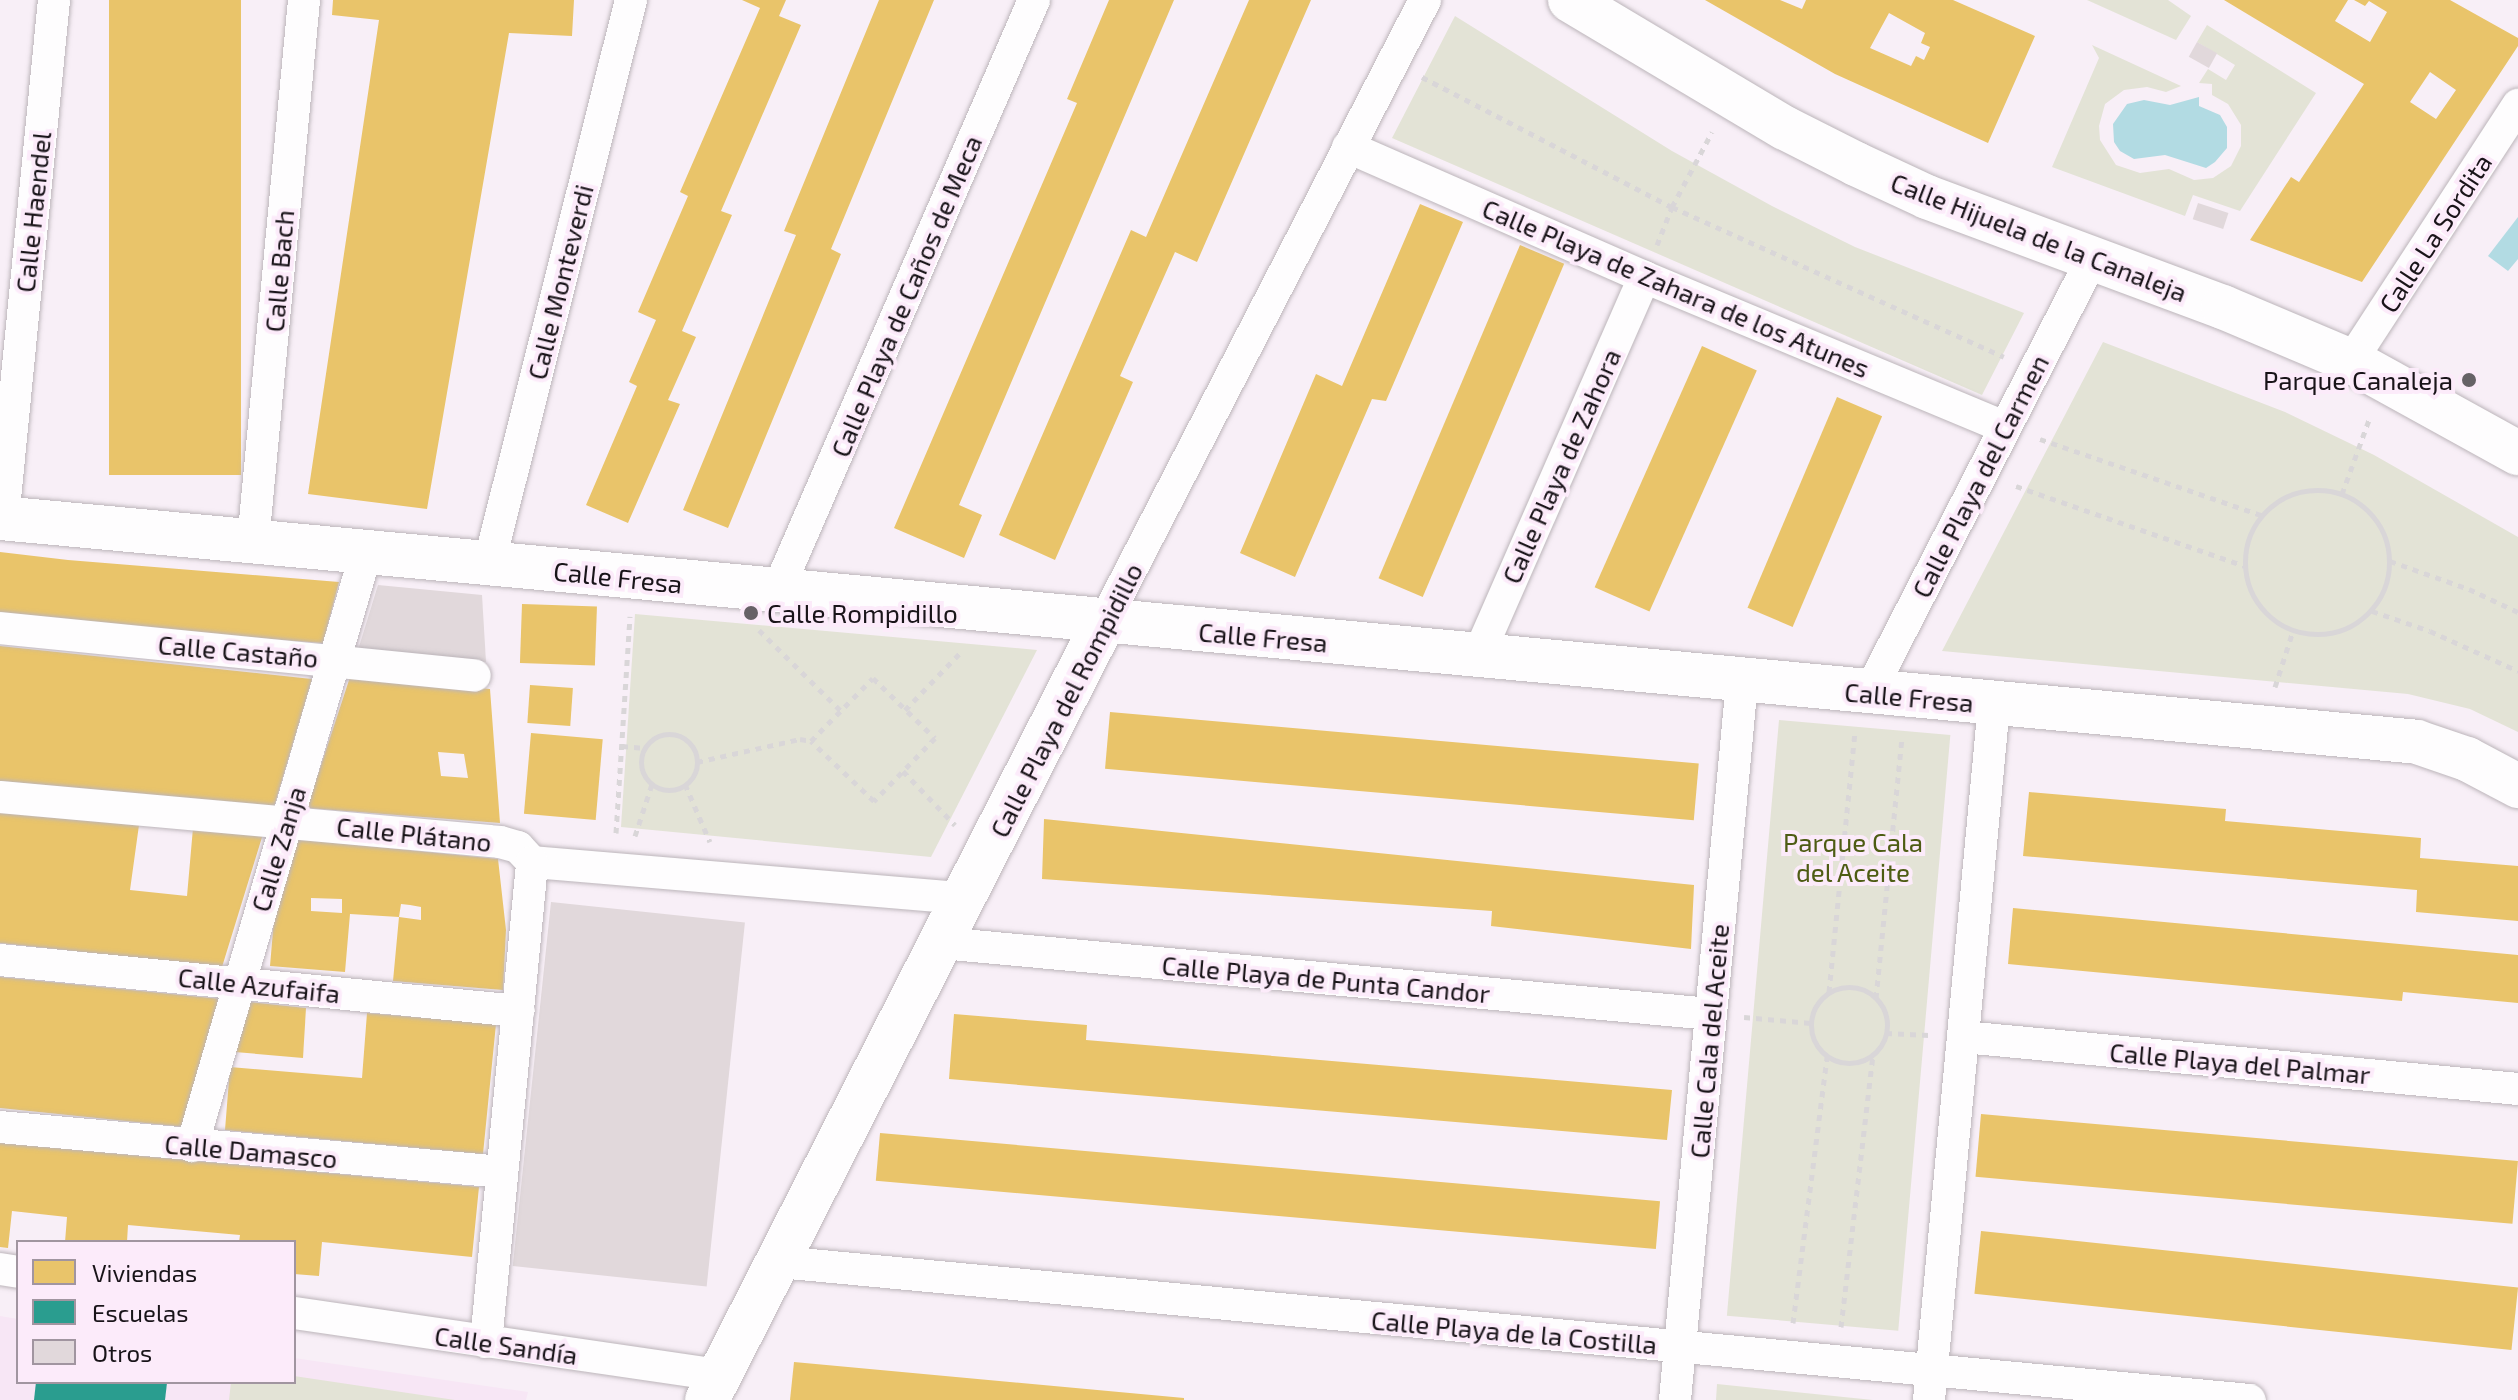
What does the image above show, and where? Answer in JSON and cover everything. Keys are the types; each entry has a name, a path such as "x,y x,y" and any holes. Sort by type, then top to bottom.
{"street":[{"name":"Calle Haendel","path":"2,518 54,0"},
{"name":"Calle Bach","path":"253,542 304,0"},
{"name":"Calle Monteverdi","path":"489,564 631,0"},
{"name":"Calle Playa de Caños de Meca","path":"777,592 1034,0"},
{"name":"Calle Playa del Rompidillo","path":"713,1388 1425,0"},
{"name":"Calle Hijuela de la Canaleja","path":"1570,0 1785,128 1927,197 2223,307 2368,370 2518,453"},
{"name":"Calle La Sordita","path":"2368,370 2518,105"},
{"name":"Calle Playa de Zahara de los Atunes","path":"1348,147 1644,277 2005,427"},
{"name":"Calle Playa del Carmen","path":"1878,694 1981,474 2092,259"},
{"name":"Calle Playa de Zahora","path":"1478,656 1644,277"},
{"name":"Calle Fresa","path":"2,518 715,587 2417,742 2467,759 2518,786"},
{"name":"Calle Zanja","path":"192,1146 237,983 366,553"},
{"name":"Calle Castaño","path":"0,628 475,675"},
{"name":"Calle Cala del Aceite","path":"1675,1400 1742,682"},
{"path":"1930,1385 1994,705"},
{"name":"Calle Plátano","path":"0,797 500,842 518,847 532,862 964,898"},
{"path":"486,1342 532,862"},
{"name":"Calle Playa de Punta Candor","path":"941,943 1711,1014"},
{"name":"Calle Azufaifa","path":"0,960 518,1011"},
{"name":"Calle Playa del Palmar","path":"1963,1037 2518,1089"},
{"name":"Calle Damasco","path":"0,1127 502,1172"},
{"name":"Calle Playa de la Costilla","path":"779,1262 1837,1362 1930,1385 2250,1400"},
{"name":"Calle Sandía","path":"296,1313 486,1342 713,1388"}],"path":[{"path":"1393,61 1672,207 2034,371"},
{"path":"1644,277 1672,207 1731,96"},
{"path":"2342,494 2368,370"},
{"path":"2005,427 2261,515"},
{"path":"1981,474 2244,566"},
{"path":"2320,489 2342,494 2361,504 2376,520 2386,540 2390,561 2388,579 2372,611 2355,624 2335,633 2314,635 2293,631 2274,621 2259,606 2248,587 2244,566 2251,530 2261,515 2278,501 2298,492 2320,489"},
{"path":"2390,561 2518,612"},
{"path":"619,869 622,746 632,579"},
{"path":"715,587 841,711"},
{"path":"2372,611 2430,631 2518,671"},
{"path":"905,710 1000,613"},
{"path":"2261,729 2293,631"},
{"path":"697,762 800,739 811,741 874,801 935,738 873,678 811,741"},
{"path":"1873,1054 1850,1063 1827,1056 1812,1035 1811,1023 1814,1011 1829,992 1878,694"},
{"path":"1837,1362 1873,1054 1886,1033 1883,1009 1876,998 1878,694"},
{"path":"661,735 679,735 693,748 697,762 694,774 685,784 672,789 652,784 642,772 645,748 661,735"},
{"path":"622,746 645,748"},
{"path":"903,771 986,856"},
{"path":"619,869 652,784"},
{"path":"685,784 725,878"},
{"path":"1829,992 1854,988 1876,998"},
{"path":"1711,1014 1811,1023"},
{"path":"1789,1357 1827,1056"}],"shaded area":[{"path":"0,1316 16,1319 16,1384 296,1384 296,1358 528,1392 526,1400 0,1400"}],"green space":[{"path":"2087,0 2168,0 2191,16 2176,40"},
{"path":"1455,16 1672,151 1772,206 1855,247 2024,313 1982,395 1392,138"},
{"path":"2207,25 2316,93 2240,211 2193,195 2185,216 2052,167 2099,58 2092,45 2181,86 2166,92 2147,87 2124,90 2105,104 2099,126 2100,140 2116,165 2140,173 2169,169 2194,180 2213,178 2231,166 2241,146 2241,125 2228,104 2212,95 2212,84 2199,83 2208,69 2226,80 2235,65 2197,42"},
{"path":"2103,342 2285,412 2374,455 2518,537 2518,732 2470,709 2408,694 1942,651"},
{"path":"635,614 1037,650 931,857 621,827"},
{"name":"Parque Cala del Aceite","path":"1779,720 1950,735 1898,1331 1727,1316"},
{"path":"296,1376 455,1400 229,1400 231,1384 296,1384"},
{"path":"1717,1384 1873,1400 1716,1400"}],"water":[{"path":"2199,97 2199,106 2220,115 2227,127 2227,148 2206,168 2165,155 2134,159 2120,151 2114,142 2113,124 2127,104 2144,100 2170,105"},
{"path":"2518,217 2518,259 2508,271 2488,256"}],"building: Viviendas":[{"path":"109,0 241,0 241,475 109,475"},
{"path":"333,0 574,0 572,36 509,33 427,509 308,494 379,20 332,15"},
{"path":"742,0 786,0 779,16 801,25 721,211 732,215 682,331 696,337 668,400 680,404 628,523 586,505 637,386 629,382 656,320 638,312 688,196 680,192 760,8"},
{"path":"879,0 934,0 831,249 841,254 728,528 683,510 796,235 784,231"},
{"path":"1109,0 1174,0 959,505 982,515 964,558 894,528 1077,103 1067,99"},
{"path":"1249,0 1311,0 1197,262 1175,252 1120,376 1133,382 1055,560 999,535 1131,230 1146,237"},
{"path":"1705,0 1780,0 1802,9 1806,0 1953,0 2035,36 1988,143 1835,74","holes":["1889,13 1925,33 1921,43 1930,47 1924,60 1916,56 1911,66 1870,48"]},
{"path":"2224,0 2348,0 2335,21 2370,42 2387,12 2369,1 2365,6 2354,0 2450,0 2518,38 2518,46 2362,282 2250,240 2291,177 2299,182 2364,84","holes":["2430,72 2456,90 2436,119 2410,102"]},
{"path":"1420,204 1463,222 1386,401 1372,399 1295,577 1240,553 1316,374 1342,386"},
{"path":"1520,245 1564,264 1423,597 1379,578"},
{"path":"1702,346 1757,370 1649,612 1595,587"},
{"path":"1837,397 1882,416 1793,627 1748,608"},
{"path":"0,552 339,582 323,643 241,637 0,613"},
{"path":"522,604 597,607 595,666 520,663"},
{"path":"0,646 312,679 274,807 0,781"},
{"path":"350,677 490,689 500,823 307,808","holes":["438,752 464,754 468,778 441,776"]},
{"path":"530,685 573,688 570,726 527,723"},
{"path":"1110,712 1699,764 1694,820 1105,769"},
{"path":"531,733 603,739 596,820 524,814"},
{"path":"2029,792 2226,809 2225,821 2421,838 2420,858 2518,866 2518,921 2416,912 2417,890 2023,856"},
{"path":"0,811 139,825 130,890 187,896 193,828 263,834 222,967 0,943"},
{"path":"1044,819 1694,885 1691,949 1491,926 1492,911 1042,879"},
{"path":"297,839 498,859 506,930 503,990 393,981 399,917 350,914 345,972 270,966 275,907","holes":["311,898 342,899 342,913 311,911","401,904 421,907 421,920 399,917"]},
{"path":"2013,908 2518,955 2518,1003 2403,992 2402,1001 2008,964"},
{"path":"0,977 221,999 184,1127 0,1108"},
{"path":"250,1002 306,1008 303,1058 235,1052"},
{"path":"367,1013 496,1024 483,1154 225,1130 230,1067 362,1078"},
{"path":"954,1014 1087,1025 1086,1040 1672,1090 1667,1140 949,1079"},
{"path":"1981,1114 2518,1161 2512,1224 1976,1177"},
{"path":"880,1133 1660,1201 1656,1249 876,1181"},
{"path":"0,1143 479,1187 472,1257 322,1242 319,1276 296,1274 296,1240 239,1240 240,1235 128,1225 127,1240 65,1240 67,1217 12,1211 8,1248 0,1247"},
{"path":"1981,1231 2518,1287 2511,1350 1974,1294"},
{"path":"794,1362 1184,1398 1184,1400 790,1400"}],"building: Escuelas":[{"path":"36,1384 167,1384 165,1400 34,1400"}],"building: Otros":[{"path":"2197,42 2217,53 2209,68 2189,57"},
{"path":"2198,203 2228,213 2223,229 2193,219"},
{"path":"378,585 482,595 486,662 358,650"},
{"path":"551,902 745,922 707,1286 513,1266"}],"place":[{"name":"Parque Canaleja","path":"2469,380"},
{"name":"Calle Rompidillo","path":"751,613"}]}
